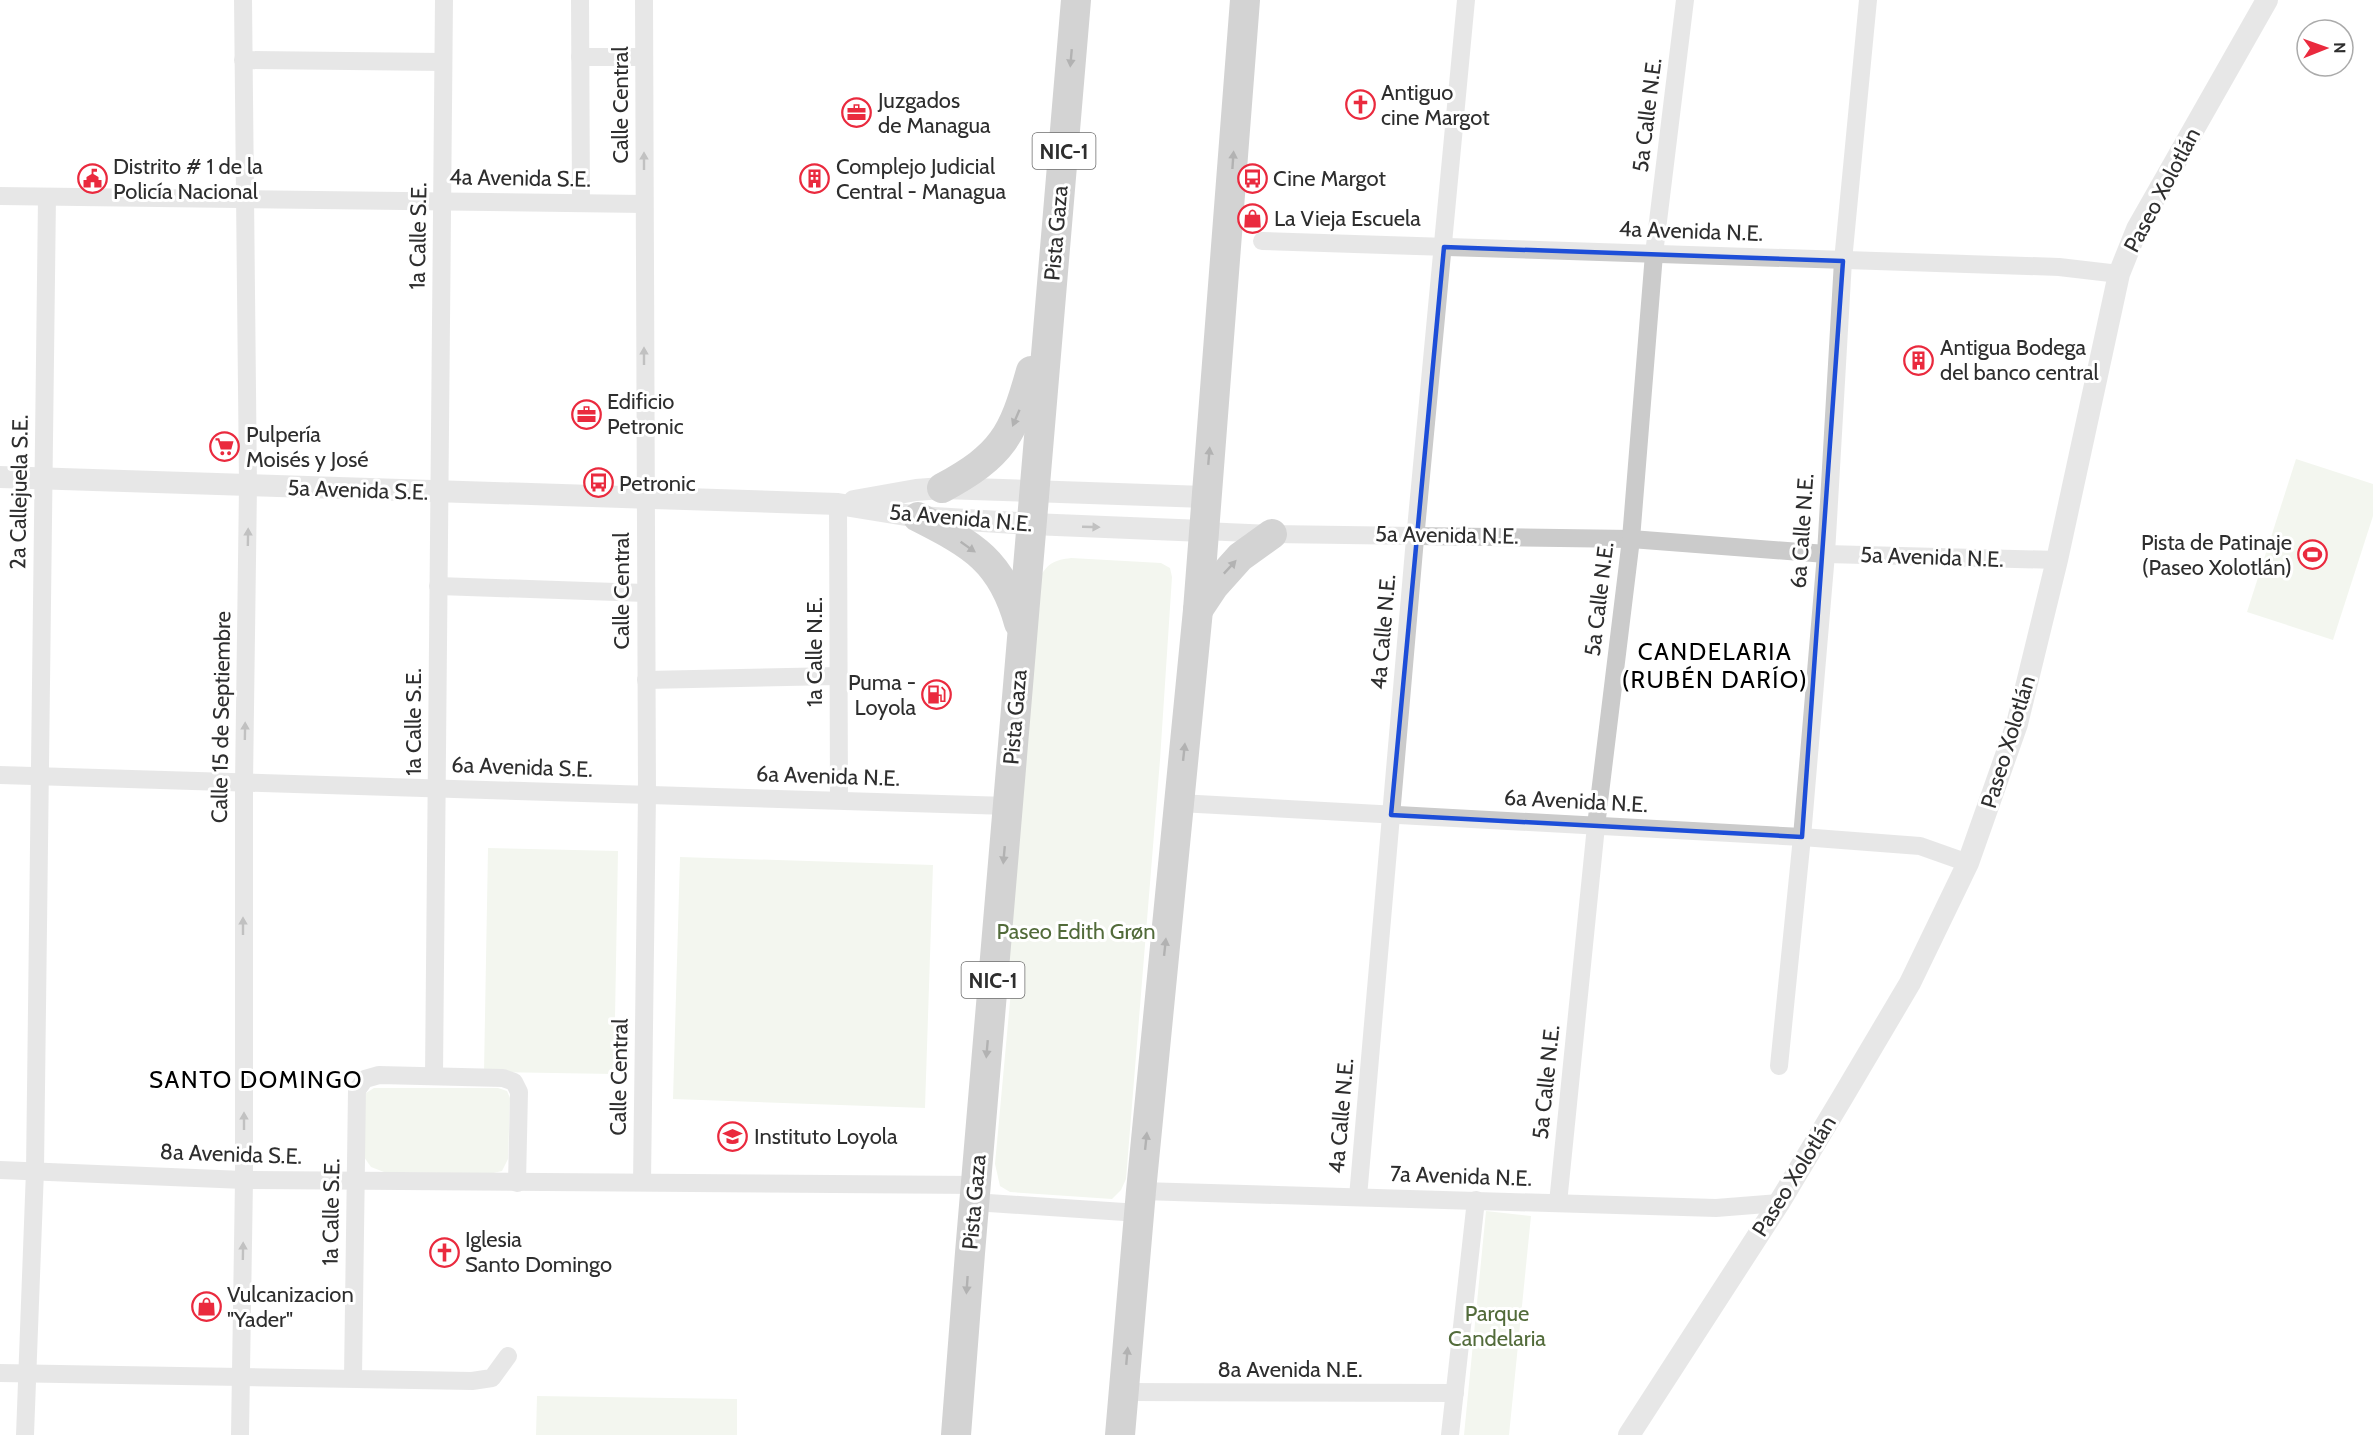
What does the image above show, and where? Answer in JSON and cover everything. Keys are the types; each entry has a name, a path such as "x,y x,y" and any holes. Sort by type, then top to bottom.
{"highway":[{"name":"Pista Gaza","path":"956,1435 1076,0"},
{"path":"1120,1435 1140,1202 1198,610 1245,0"},
{"path":"942,488 987,460 1008,437 1019,412 1050,301"},
{"path":"918,517 970,547 992,566 1010,594 1019,624 1022,645"},
{"path":"1198,610 1214,586 1240,556 1272,534"}],"street":[{"name":"Calle 15 de Septiembre","path":"240,1435 244,1180 244,783 248,486 243,0"},
{"name":"1a Calle S.E.","path":"353,1377 357,1090 365,1079 379,1074 434,1075 444,0"},
{"path":"580,0 581,203"},
{"name":"Calle Central","path":"642,1182 647,795 644,0"},
{"name":"4a Calle N.E.","path":"1358,1197 1415,534 1466,0"},
{"name":"5a Calle N.E.","path":"1557,1203 1596,826 1631,539 1654,254 1685,0"},
{"name":"6a Calle N.E.","path":"1779,1066 1802,837 1826,554 1843,261 1868,0"},
{"name":"Paseo Xolotlán","path":"1629,1435 1779,1203 1910,982 1968,863 2017,724 2057,560 2119,274 2137,229 2267,0"},
{"path":"580,57 644,57"},
{"path":"243,60 443,62"},
{"name":"4a Avenida S.E.","path":"0,196 644,204"},
{"name":"2a Callejuela S.E.","path":"25,1435 35,1170 47,197"},
{"name":"4a Avenida N.E.","path":"1262,241 2059,267 2119,274"},
{"name":"5a Avenida S.E.","path":"0,477 645,499"},
{"name":"5a Avenida N.E.","path":"838,504 916,490 942,488 1035,492 1204,514 1272,534 1415,534 1631,539 1826,554 2057,560"},
{"name":"5a Avenida N.E.","path":"645,499 838,504 918,517 1032,524 1204,514"},
{"name":"1a Calle N.E.","path":"838,504 839,800"},
{"path":"438,586 645,593"},
{"path":"646,680 838,676"},
{"name":"6a Avenida S.E.","path":"0,775 647,795"},
{"name":"6a Avenida N.E.","path":"647,795 1008,806"},
{"name":"6a Avenida N.E.","path":"1179,803 1802,837 1920,846 1968,863"},
{"path":"434,1075 503,1078 514,1082 519,1092 518,1183"},
{"name":"8a Avenida S.E.","path":"0,1170 244,1180 642,1182 975,1193"},
{"name":"7a Avenida N.E.","path":"975,1193 1140,1202 1358,1197 1716,1208 1779,1203"},
{"path":"1450,1435 1476,1200"},
{"path":"0,1373 472,1380 492,1378 508,1356"},
{"name":"8a Avenida N.E.","path":"1124,1392 1455,1393"}],"highlighted area":[{"path":"1444,247 1843,261 1802,837 1391,815"}],"green space":[{"name":"Pista de Patinaje (Paseo Xolotlán)","path":"2296,459 2373,484 2373,516 2333,640 2247,612"},
{"name":"Paseo Edith Grøn","path":"1071,558 1161,563 1170,568 1172,577 1160,760 1126,1179 1121,1190 1112,1199 1010,1192 1000,1186 995,1164 1013,969 1004,947 1040,577 1052,563"},
{"path":"488,848 618,851 614,1074 484,1072"},
{"path":"680,857 933,865 925,1108 673,1099"},
{"path":"374,1088 498,1088 507,1091 510,1098 508,1159 502,1171 489,1174 384,1172 371,1167 364,1157 365,1100 366,1093"},
{"name":"Parque Candelaria","path":"1486,1211 1531,1216 1509,1435 1464,1435"},
{"path":"537,1396 737,1399 737,1435 536,1435"}],"place":[{"name":"Antiguo cine Margot","path":"1360,105"},
{"name":"Juzgados de Managua","path":"857,113"},
{"name":"Cine Margot","path":"1252,178"},
{"name":"Distrito # 1 de la Policía Nacional","path":"92,179"},
{"name":"Complejo Judicial Central - Managua","path":"815,179"},
{"name":"La Vieja Escuela","path":"1253,218"},
{"name":"Antigua Bodega del banco central","path":"1919,360"},
{"name":"Edificio Petronic","path":"586,414"},
{"name":"Pulpería Moisés y José","path":"225,447"},
{"name":"Petronic","path":"598,483"},
{"name":"Pista de Patinaje (Paseo Xolotlán)","path":"2313,555"},
{"name":"Puma - Loyola","path":"937,695"},
{"name":"Instituto Loyola","path":"733,1136"},
{"name":"Iglesia Santo Domingo","path":"444,1252"},
{"name":"Vulcanizacion \"Yader\"","path":"206,1307"}],"district":[{"name":"CANDELARIA (RUBÉN DARÍO)","path":"1715,665"},
{"name":"SANTO DOMINGO","path":"256,1079"}]}
